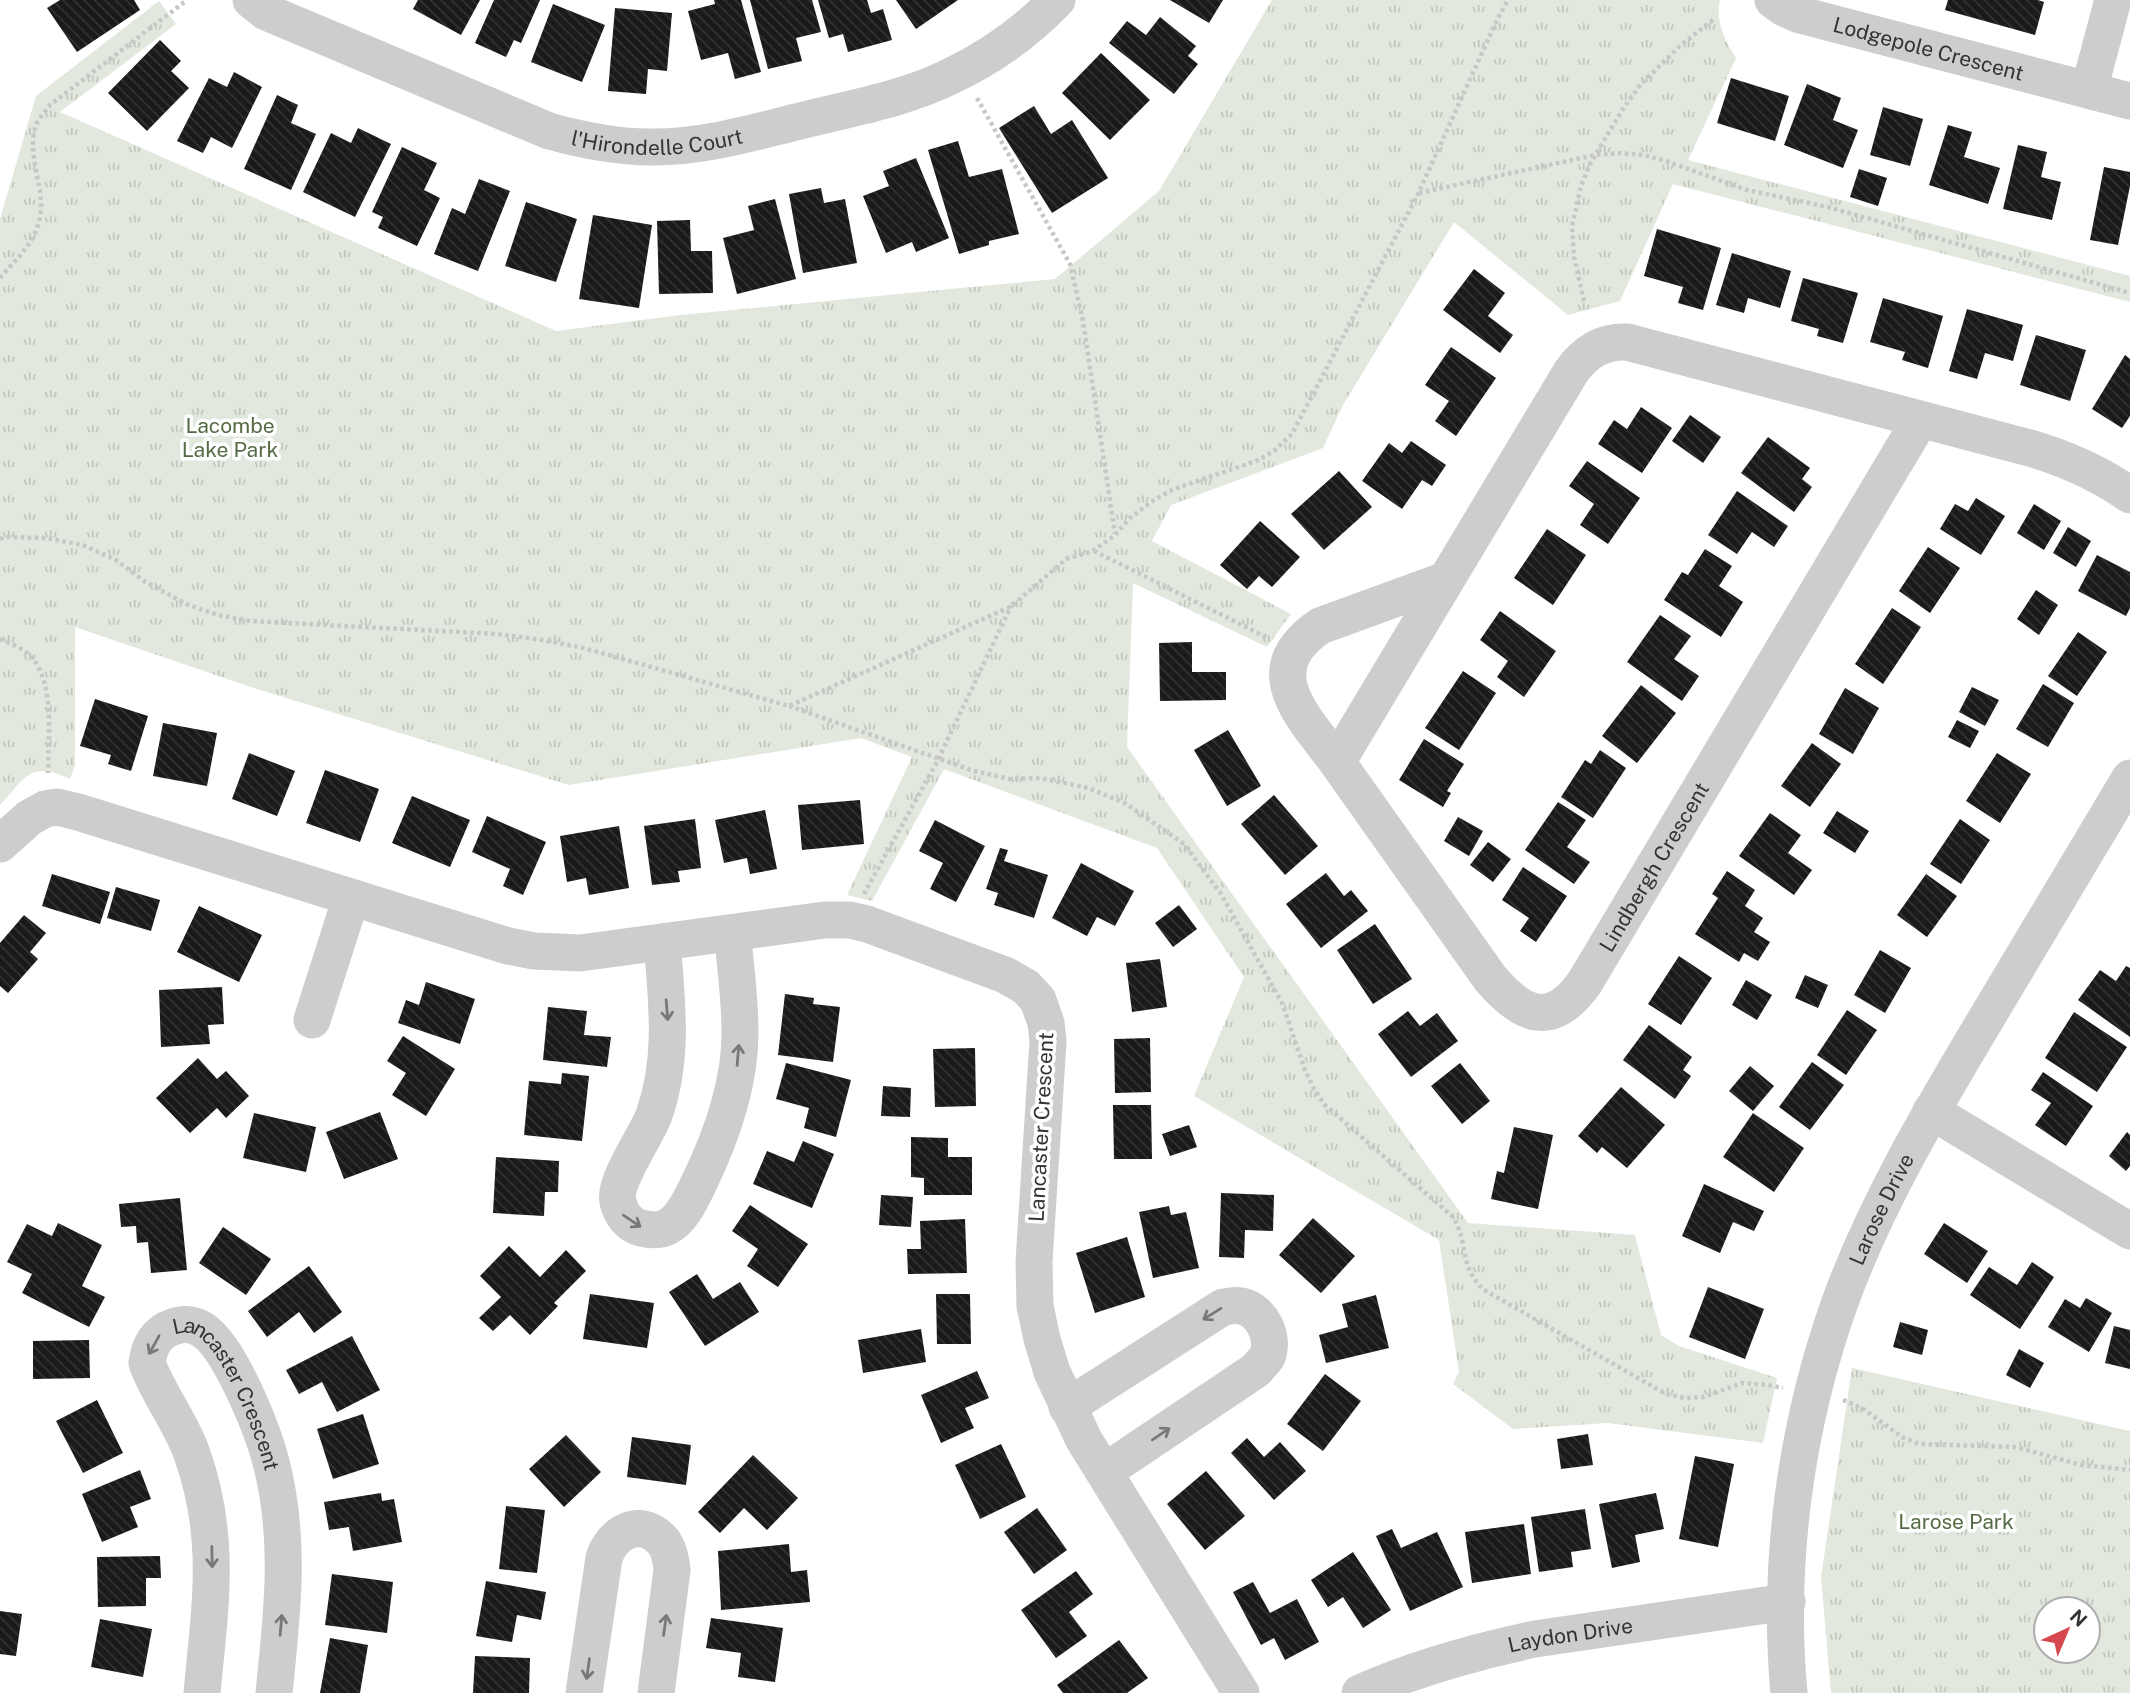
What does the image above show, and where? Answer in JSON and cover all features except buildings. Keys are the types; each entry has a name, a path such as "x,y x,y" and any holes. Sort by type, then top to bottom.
{"street":[{"name":"l'Hirondelle Court","path":"251,0 266,12 523,121 588,141 624,146 676,146 729,139 895,97 934,84 1017,37 1057,0"},
{"name":"Lodgepole Crescent","path":"1773,0 1797,14 2130,101"},
{"path":"2089,90 2113,0"},
{"path":"1337,762 1571,372 1584,356 1609,343 1627,342 2056,456 2083,467 2130,495"},
{"name":"Lindbergh Crescent","path":"1446,580 1320,626 1311,632 1294,652 1287,674 1289,694 1490,978 1515,1004 1541,1013 1553,1012 1571,1001 1585,982 1920,421"},
{"name":"Larose Drive","path":"1789,1693 1787,1602 1791,1521 1800,1454 1826,1345 1858,1256 1931,1111 2130,778"},
{"name":"Lancaster Crescent","path":"0,844 39,811 57,807 464,934 534,951 580,953 825,920 850,920 1005,975 1026,987 1038,1000 1046,1023 1048,1041 1034,1262 1035,1306 1052,1372 1084,1440 1241,1693"},
{"path":"312,1020 351,898"},
{"path":"662,943 668,1022 664,1083 653,1117 620,1182 617,1199 622,1215 636,1227 652,1230 667,1227 679,1217 692,1197 711,1158 731,1098 740,1033 732,933"},
{"path":"1931,1111 2130,1231"},
{"path":"1067,1407 1223,1307 1241,1306 1256,1314 1268,1328 1266,1357 1256,1370 1104,1472"},
{"name":"Lancaster Crescent","path":"202,1693 212,1587 210,1523 204,1490 192,1452 147,1363 151,1345 159,1335 170,1327 181,1324 191,1324 201,1329 218,1345 252,1407 272,1465 281,1510 284,1554 274,1693"},
{"path":"584,1693 607,1547 615,1538 633,1529 642,1529 662,1539 672,1570 656,1693"},
{"name":"Laydon Drive","path":"1360,1693 1432,1664 1494,1647 1787,1602"}],"path":[{"path":"0,278 28,247 42,208 34,152 35,127 50,105 187,0"},
{"path":"789,706 1012,606 1066,559 1093,551 1115,535 1130,517 1164,494 1259,460 1292,434 1418,194 1508,0"},
{"path":"1584,301 1574,257 1572,226 1581,187 1595,155 1642,84 1680,46 1714,19"},
{"path":"961,71 1070,264 1083,321 1115,535"},
{"path":"1418,194 1595,155 1643,155 1747,190 1828,207 2130,293"},
{"path":"0,539 46,538 83,545 116,560 144,581 186,604 218,615 250,621 498,634 584,648 789,706 974,771 1010,779 1040,778 1088,788 1125,803 1184,844 1221,894 1282,1003 1314,1089 1325,1105 1452,1216 1461,1234 1465,1263 1475,1282 1666,1394 1685,1398 1704,1397 1742,1383 1790,1390"},
{"path":"1093,551 1268,639"},
{"path":"860,901 938,760 1012,606"},
{"path":"0,639 24,650 42,673 47,692 48,773"},
{"path":"1837,1399 1862,1408 1902,1437 1919,1444 2015,1447 2082,1465 2130,1470"}],"green space":[{"name":"Lacombe Lake Park","path":"1272,0 1720,0 1720,23 1736,58 1688,160 2130,276 2130,302 1673,184 1620,301 1568,315 1454,222 1343,405 1323,448 1171,505 1152,541 1291,614 1267,647 1133,583 1127,747 1468,1223 1635,1235 1661,1335 1679,1346 1777,1378 1763,1443 1608,1423 1513,1429 1453,1384 1459,1372 1439,1240 1194,1096 1244,977 1157,848 944,769 872,901 847,895 912,757 861,738 569,785 257,689 75,627 75,765 70,779 46,771 37,771 23,779 0,805 0,219 36,96 159,1 176,24 60,112 556,331 681,315 1055,279 1159,191"},
{"name":"Larose Park","path":"1852,1368 2130,1431 2130,1693 1831,1693 1821,1577"}]}
